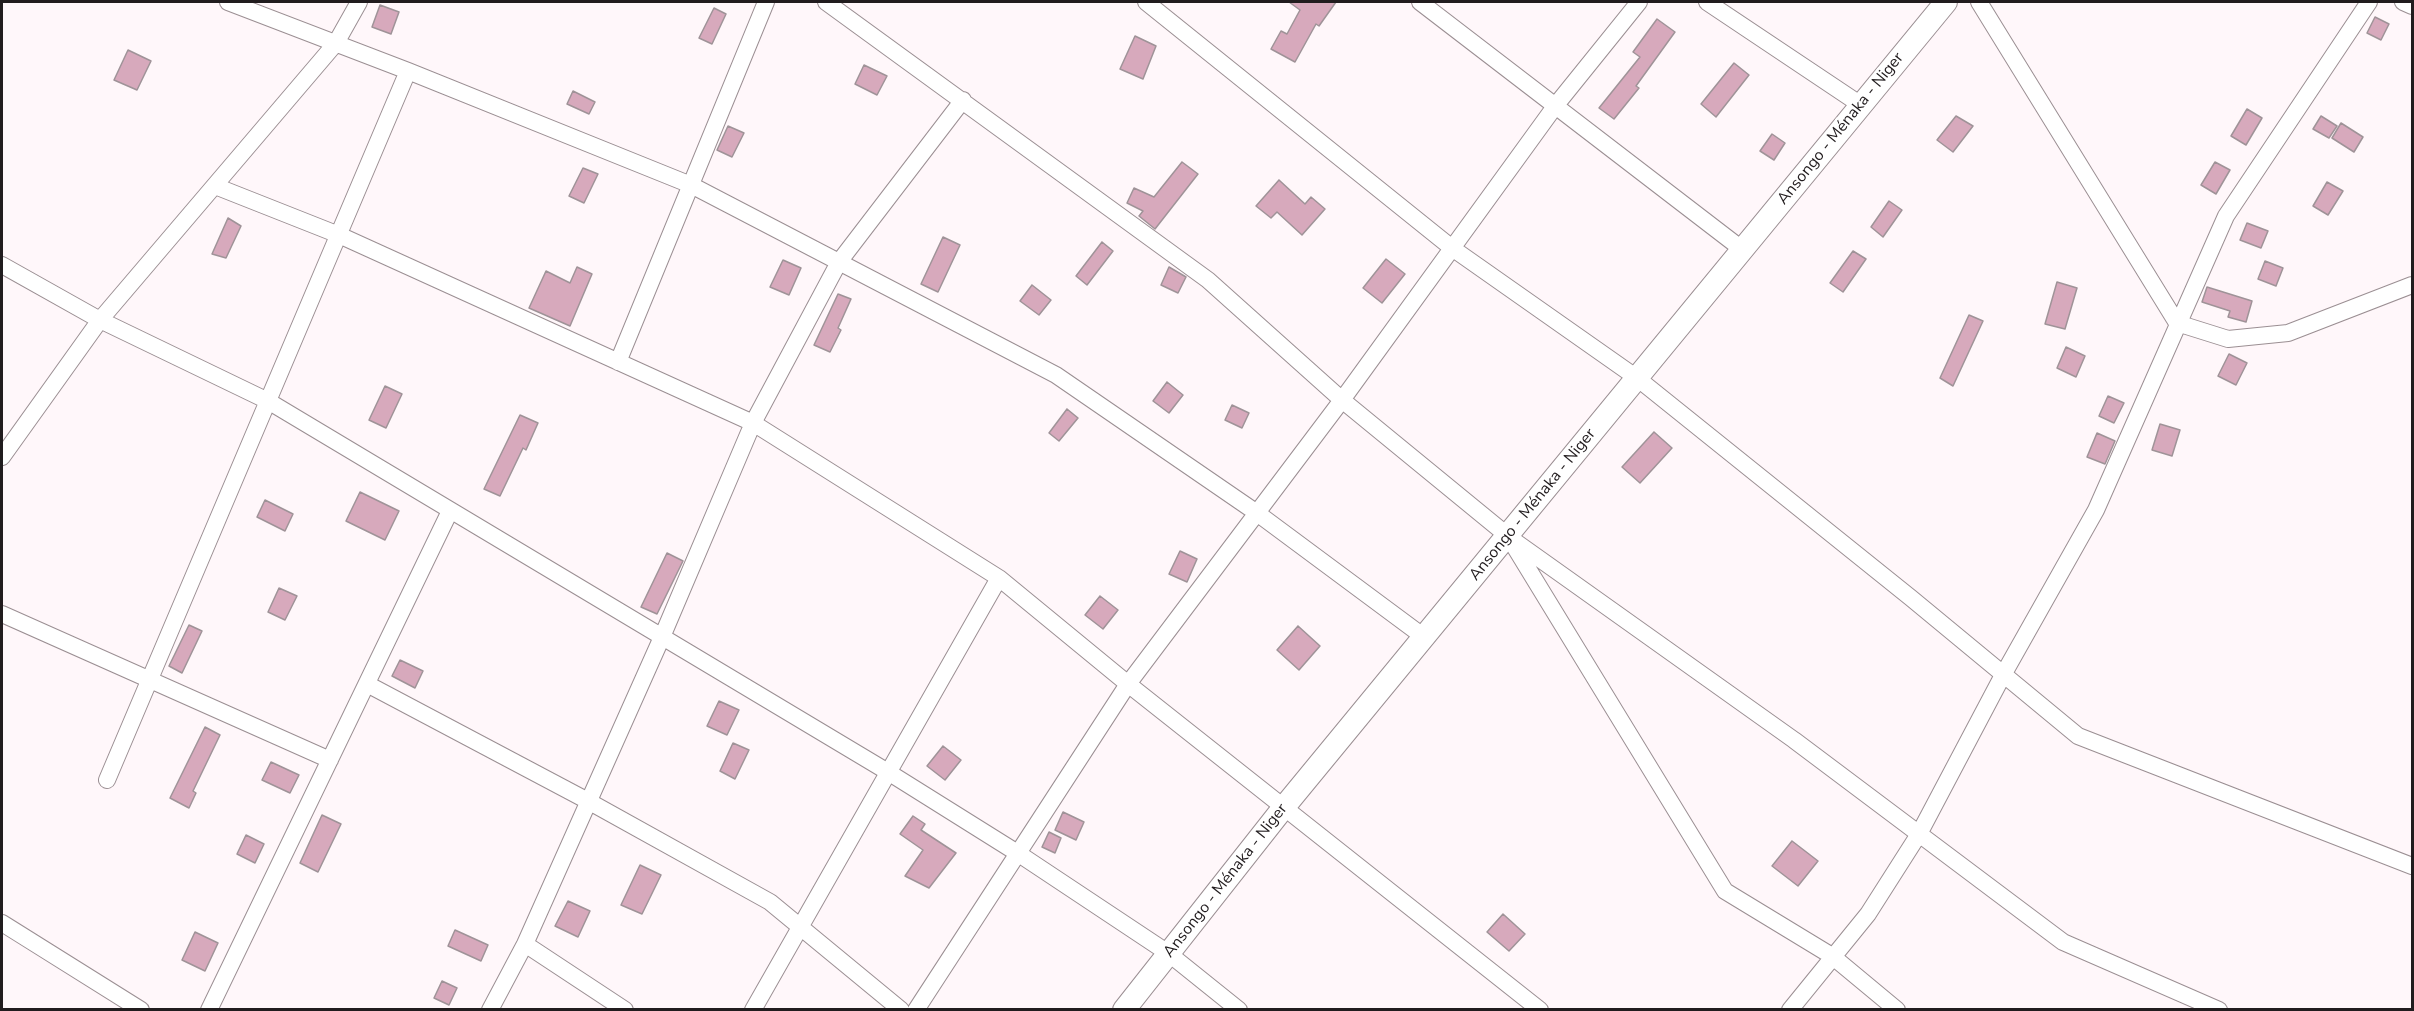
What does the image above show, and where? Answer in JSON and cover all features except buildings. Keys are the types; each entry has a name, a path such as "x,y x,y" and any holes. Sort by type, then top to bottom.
{"main road":[{"name":"Ansongo - Ménaka - Niger","path":"1124,1010 1284,807 1946,2"}],"street":[{"path":"228,2 408,71 691,185 1056,375 1257,513 1424,638"},
{"path":"2,457 100,320 336,43 359,2"},
{"path":"618,362 766,2"},
{"path":"826,2 1208,280 1342,400 1508,536 1794,740 2063,942 2219,1010"},
{"path":"1146,2 1452,248 1637,378 2078,736 2412,866"},
{"path":"1420,2 1743,250"},
{"path":"916,1010 1128,684 1342,400 1556,105 1639,2"},
{"path":"1707,2 1861,105"},
{"path":"1979,2 2177,323 2228,339 2288,333 2412,285"},
{"path":"1790,1010 1868,914 1918,834 2096,510 2226,216 2369,2"},
{"path":"2403,2 2412,6"},
{"path":"107,780 408,71"},
{"path":"490,1010 525,944 662,637 753,423 839,262 963,100"},
{"path":"214,186 339,234 753,423 999,578 1128,684 1540,1010"},
{"path":"2,265 100,320 268,401 888,772 1019,854 1168,953 1239,1010"},
{"path":"209,1010 450,511"},
{"path":"1508,536 1725,891 1832,956 1897,1010"},
{"path":"753,1010 999,578"},
{"path":"2,614 330,760"},
{"path":"367,684 588,801 770,902 901,1010"},
{"path":"2,923 141,1010"},
{"path":"525,944 625,1010"}]}
